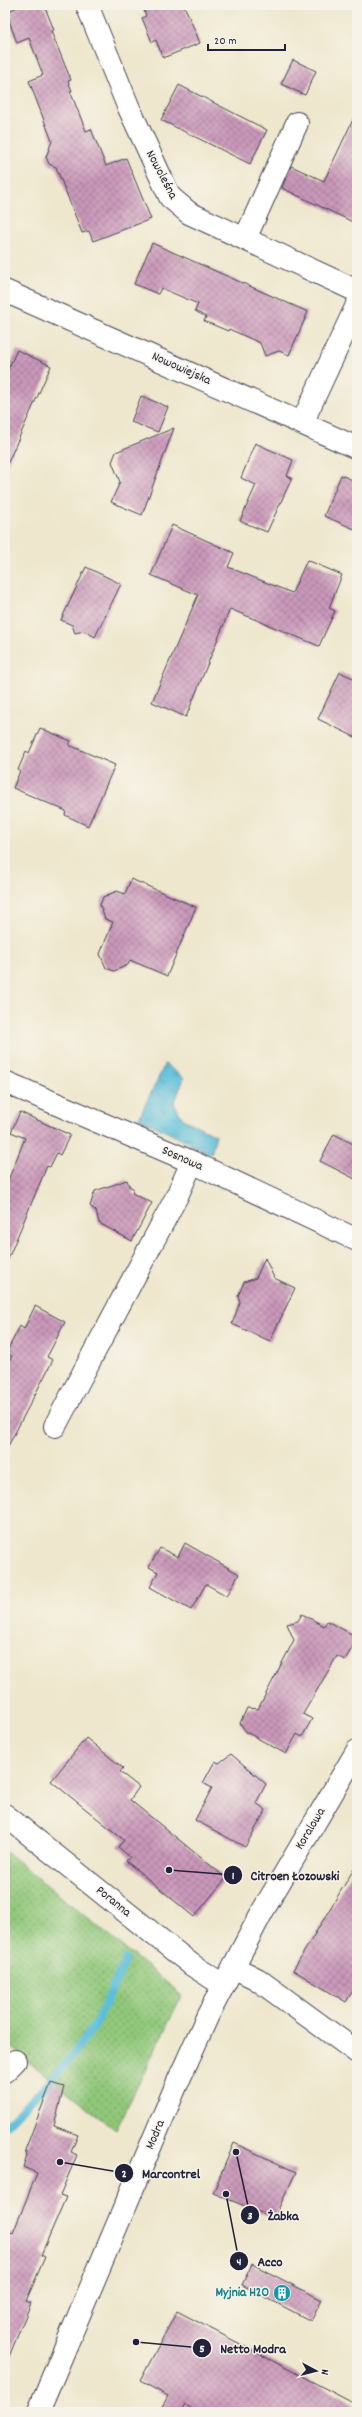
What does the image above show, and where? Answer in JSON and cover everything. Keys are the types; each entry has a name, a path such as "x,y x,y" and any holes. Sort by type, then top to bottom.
{"street":[{"name":"Nowoleśna","path":"88,5 128,106 170,197 189,213 357,291"},
{"path":"245,239 297,123"},
{"name":"Nowowiejska","path":"5,291 357,448"},
{"path":"302,423 357,305"},
{"name":"Sosnowa","path":"5,1082 192,1162 357,1240"},
{"path":"55,1426 177,1196 192,1162"},
{"name":"Koralowa","path":"253,1928 357,1751"},
{"name":"Poranna","path":"5,1815 192,1965 228,1976 257,1979 357,2052"},
{"name":"Modra","path":"38,2412 176,2086 228,1976 253,1928"}],"green space":[{"path":"5,1851 182,1995 116,2130 5,2043"}],"water":[{"path":"165,1064 184,1078 174,1104 183,1119 216,1135 211,1154 139,1118"}],"building":[{"path":"22,5 44,5 54,30 51,31 71,80 68,81 72,91 70,91 86,131 91,129 106,166 126,158 151,219 93,241 89,231 82,233 56,167 49,164 46,157 52,141 29,81 43,75 29,38 17,43 6,12"},
{"path":"142,5 184,5 200,43 163,58 156,40 152,42 142,18 146,16"},
{"path":"293,60 316,71 305,95 281,84"},
{"path":"179,85 267,130 250,164 161,120"},
{"path":"357,111 357,224 282,188 291,166 324,181"},
{"path":"152,243 308,312 289,355 279,351 265,356 260,343 229,329 228,331 204,321 206,317 195,311 198,304 161,288 158,294 134,284"},
{"path":"17,350 51,366 5,469 5,376"},
{"path":"141,396 168,407 158,432 131,422"},
{"path":"174,428 142,515 111,502 120,482 112,462 116,452"},
{"path":"255,443 293,460 287,476 292,478 267,532 240,521 256,485 241,478"},
{"path":"341,475 357,482 357,530 324,516"},
{"path":"172,525 234,553 228,567 292,593 307,560 342,575 329,608 335,611 319,646 230,609 186,717 152,702 198,595 151,575"},
{"path":"86,567 121,584 95,637 84,631 75,633 72,625 61,620"},
{"path":"340,672 357,680 357,738 318,719"},
{"path":"40,728 71,741 69,745 115,765 88,826 65,815 66,811 13,788 20,771 18,770 26,751 29,753"},
{"path":"131,879 196,907 167,976 130,960 128,965 114,971 106,968 100,954 113,922 105,919 100,905 103,897 117,891 125,894"},
{"path":"20,1112 70,1135 60,1155 57,1153 50,1167 47,1166 5,1266 5,1188 25,1138 11,1132"},
{"path":"334,1134 357,1146 357,1180 320,1161"},
{"path":"127,1180 129,1186 134,1189 132,1193 152,1203 132,1241 99,1223 96,1211 90,1206 95,1191"},
{"path":"265,1258 274,1278 295,1288 270,1341 232,1324 240,1302 238,1296 244,1282 256,1278"},
{"path":"35,1306 65,1322 47,1357 53,1360 5,1452 5,1369 12,1356 6,1353 20,1326 24,1329"},
{"path":"185,1543 239,1574 227,1596 206,1584 191,1610 150,1587 158,1572 149,1567 160,1548 178,1557"},
{"path":"302,1614 324,1626 327,1621 357,1637 357,1639 345,1660 337,1656 303,1714 312,1719 302,1737 297,1734 286,1754 246,1732 240,1723 247,1708 258,1709 294,1640 287,1624 298,1621"},
{"path":"86,1738 123,1768 120,1772 139,1787 130,1800 226,1878 194,1917 126,1861 130,1857 118,1847 124,1840 51,1781"},
{"path":"231,1754 266,1784 256,1803 266,1810 245,1847 195,1820 212,1788 203,1783 215,1761 219,1763"},
{"path":"357,1864 357,1984 346,2002 293,1970"},
{"path":"51,2083 64,2087 54,2126 78,2135 71,2152 77,2155 60,2195 66,2197 41,2255 45,2257 26,2301 31,2303 6,2364 5,2230 13,2233 37,2173 23,2167 27,2155 25,2150"},
{"path":"234,2143 296,2172 274,2218 213,2193"},
{"name":"Myjnia H2O","path":"252,2264 322,2300 311,2321 242,2285"},
{"path":"177,2311 357,2405 357,2412 199,2412 185,2405 181,2412 159,2412 168,2396 140,2381"}],"waterway":[{"path":"5,2126 53,2079 96,2024 126,1959"}],"place":[{"name":"Citroen Łozowski","path":"169,1870"},
{"name":"Żabka","path":"236,2152"},
{"name":"Marcontrel","path":"60,2162"},
{"name":"Acco","path":"226,2194"},
{"name":"Myjnia H2O","path":"282,2293"},
{"name":"Netto Modra","path":"136,2342"}]}
